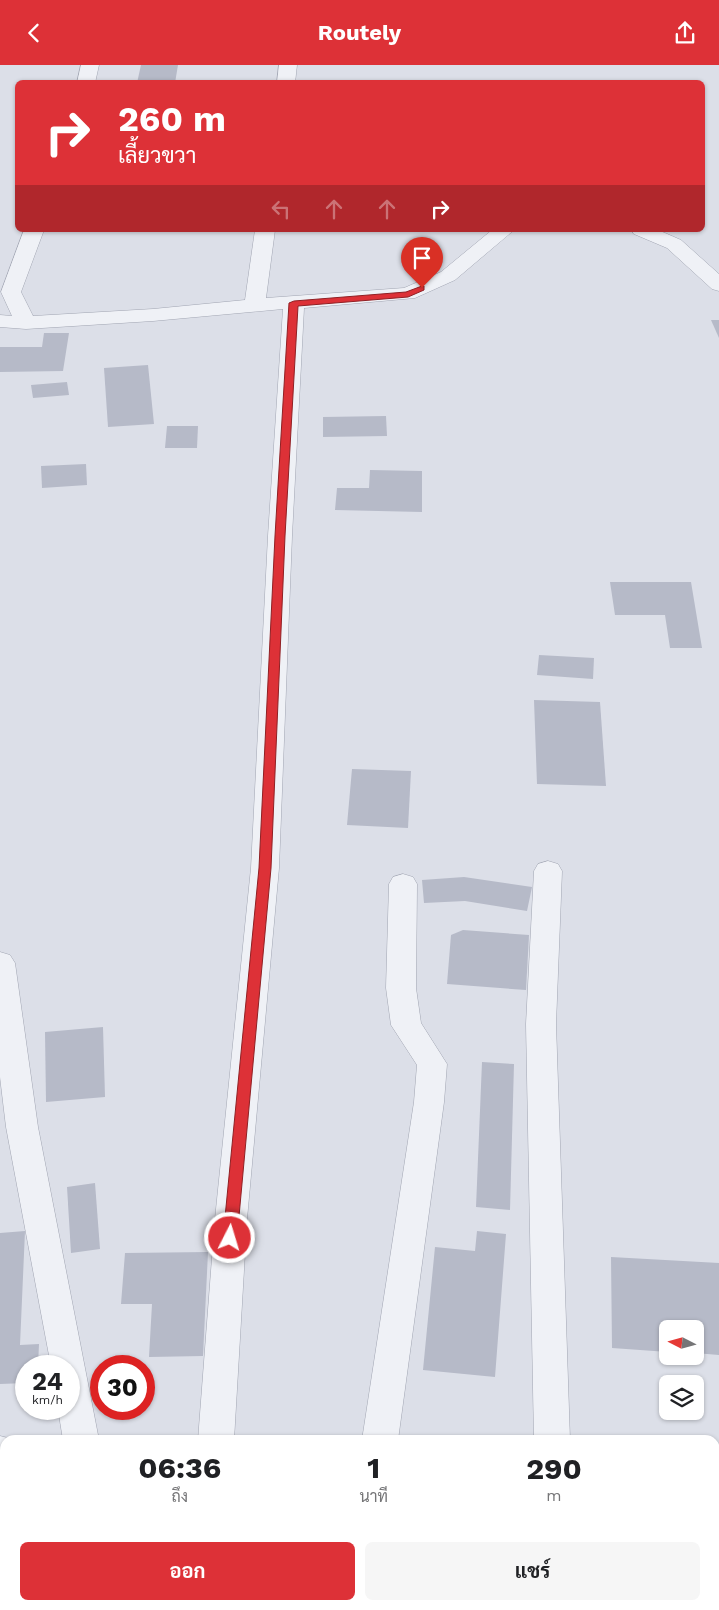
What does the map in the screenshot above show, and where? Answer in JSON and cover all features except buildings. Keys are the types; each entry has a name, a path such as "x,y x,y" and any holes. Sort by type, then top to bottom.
{"street":[{"path":"87,80 90,65"},
{"path":"286,80 288,65"},
{"path":"26,323 11,292 33,232"},
{"path":"255,305 265,232"},
{"path":"0,321 26,323 154,315 255,305 408,294 448,276 502,232"},
{"path":"647,232 674,244 719,285"},
{"path":"216,1435 231,1219 265,868 280,536 294,303"},
{"path":"548,871 541,1024 552,1435"},
{"path":"381,1435 429,1102 432,1063 406,1025 401,989 404,884"},
{"path":"0,963 22,1127 66,1355"},
{"path":"78,1420 81,1435"}],"route":[{"path":"230,1238 265,868 280,536 294,303 408,294 422,288"}]}
